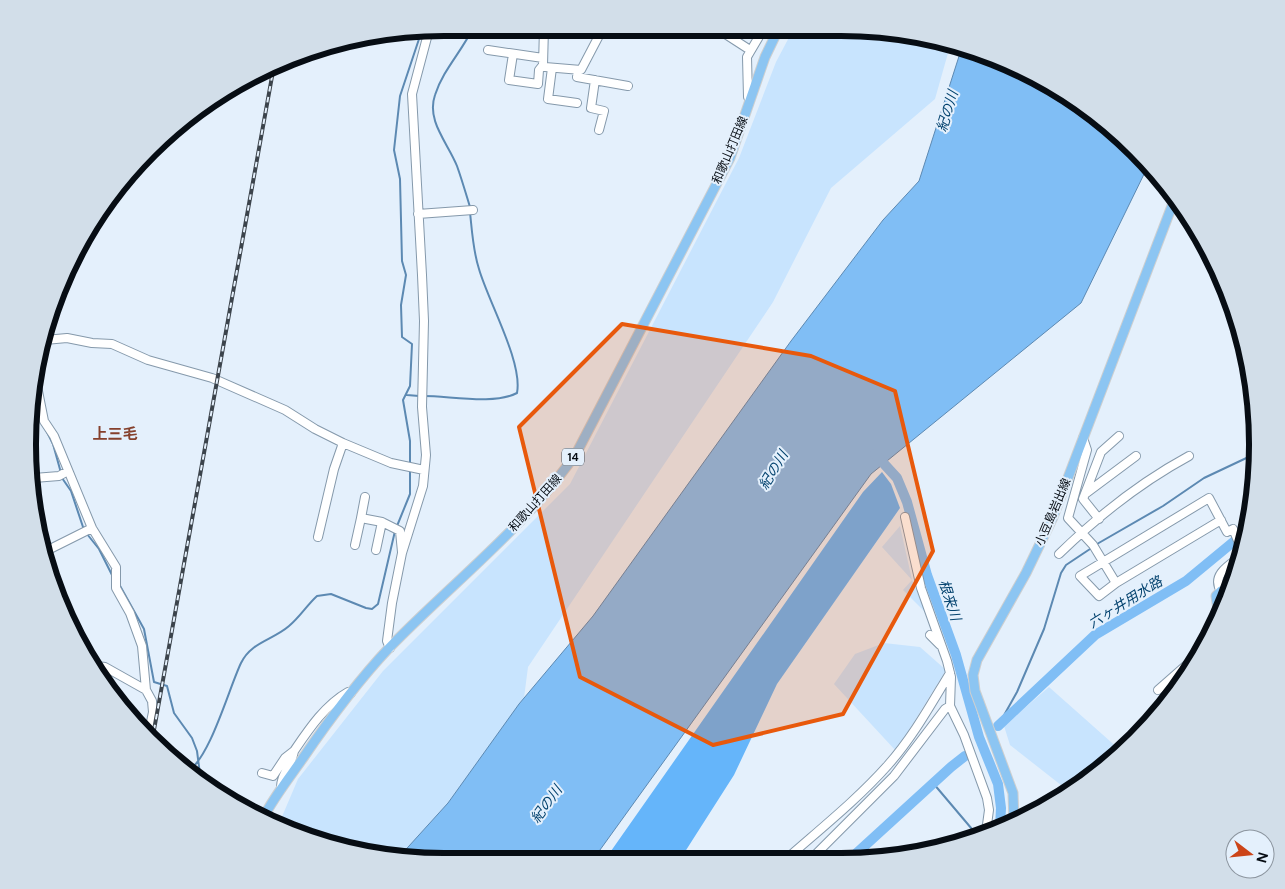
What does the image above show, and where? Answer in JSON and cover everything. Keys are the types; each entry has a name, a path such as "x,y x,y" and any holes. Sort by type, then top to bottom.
{"main road":[{"name":"和歌山打田線","path":"267,812 281,789 351,693 390,648 530,512 561,476 577,452 730,158 765,57 776,36"},
{"name":"小豆島岩出線","path":"1014,814 1013,793 975,691 973,674 977,660 1026,573 1049,525 1172,207"}],"street":[{"path":"513,54 509,80 538,84 543,61 544,36"},
{"path":"599,36 581,70 578,71 577,77 628,86"},
{"path":"728,36 750,50"},
{"path":"750,100 748,97 747,56 759,36"},
{"path":"390,648 387,642 402,553 423,486 421,470 426,454 421,371 424,321 412,94 427,37"},
{"path":"488,50 543,61 552,68 578,71"},
{"path":"552,68 548,99 578,103"},
{"path":"595,80 591,108 604,111 599,130"},
{"path":"418,214 473,210"},
{"path":"50,339 66,338 92,343 112,344 148,360 183,369 239,389 285,410 343,443 391,463 421,470"},
{"path":"39,403 44,421 54,436 92,528 116,567 116,588 130,613 142,646 146,690 152,701 153,712 150,727"},
{"path":"1099,519 1083,499 1100,452 1119,436"},
{"path":"1083,438 1087,450 1068,518 1094,547 1116,583"},
{"path":"318,537 334,469 343,443"},
{"path":"1085,494 1136,456"},
{"path":"1059,554 1081,533 1157,473 1189,456"},
{"path":"38,478 58,476 68,471"},
{"path":"355,545 365,497"},
{"path":"1221,520 1116,583 1099,596 1080,576 1210,498 1221,520 1227,532 1233,529 1237,541"},
{"path":"905,517 921,588 950,673 950,706 964,735 987,798 989,810 987,826"},
{"path":"361,518 382,522 400,531 402,553"},
{"path":"376,550 382,522"},
{"path":"50,549 92,528"},
{"path":"1223,588 1218,585 1218,576 1231,562"},
{"path":"930,635 942,646"},
{"path":"102,667 146,690"},
{"path":"1158,690 1180,671"},
{"path":"794,853 862,792 889,764 913,733 950,673"},
{"path":"262,773 273,776 285,758 294,751 320,716 342,695 348,692 351,693"},
{"path":"818,853 894,776 945,709 950,706"},
{"path":"281,789 281,782 293,759 294,751"}],"highlighted area":[{"path":"622,324 811,356 895,391 933,551 843,714 713,745 580,677 519,427"}],"shaded area":[{"path":"790,36 867,37 920,44 949,51 935,99 831,188 773,302 528,667 524,698 448,803 405,851 339,839 281,819 298,779 383,671 570,484 739,158 776,62"},
{"path":"882,472 891,484 900,508 777,684 734,775 684,853 610,853 863,492"},
{"path":"900,526 912,580 882,547"},
{"path":"912,580 926,613 903,590"},
{"path":"884,643 920,647 946,670 896,751 834,684 855,654"},
{"path":"1049,687 1115,746 1063,787 1010,745 1004,726"}],"water":[{"name":"紀の川","path":"960,54 997,67 1021,78 1067,105 1110,138 1145,173 1081,303 871,474 598,853 444,853 405,851 448,803 519,704 593,616 791,341 883,220 919,181"}],"waterway":[{"path":"469,36 438,86 433,105 433,114 439,132 457,166 470,207"},
{"path":"410,464 410,441 403,400 410,386 412,344 402,337 401,305 406,275 402,261 400,179 394,150 400,96 420,37"},
{"path":"424,396 496,399 517,393 515,365 477,262 470,212"},
{"path":"407,395 419,396"},
{"path":"37,417 41,422"},
{"path":"45,428 53,444 61,473"},
{"name":"根来川","path":"875,454 897,478 907,502 927,575 956,655 979,737 998,784 1000,820"},
{"path":"1097,544 1163,506 1204,478 1249,457"},
{"path":"397,526 410,494 410,468"},
{"path":"62,478 71,491 84,530"},
{"path":"194,766 211,738 236,674 250,650 283,631 297,619 317,596 331,594 372,609 378,604 395,531"},
{"path":"87,534 99,549 114,579"},
{"name":"六ヶ井用水路","path":"998,726 1095,635 1186,581 1238,538"},
{"path":"1233,542 1235,548"},
{"path":"998,726 1017,692 1044,629 1061,573 1066,565 1093,547"},
{"path":"119,584 144,629 154,682 167,686 174,713 192,738 197,751 200,771"},
{"name":"六ヶ井用水路","path":"857,852 965,756"},
{"path":"933,783 973,831"}],"railway":[{"path":"154,731 272,74"}],"district":[{"name":"上三毛","path":"115,434"}]}
